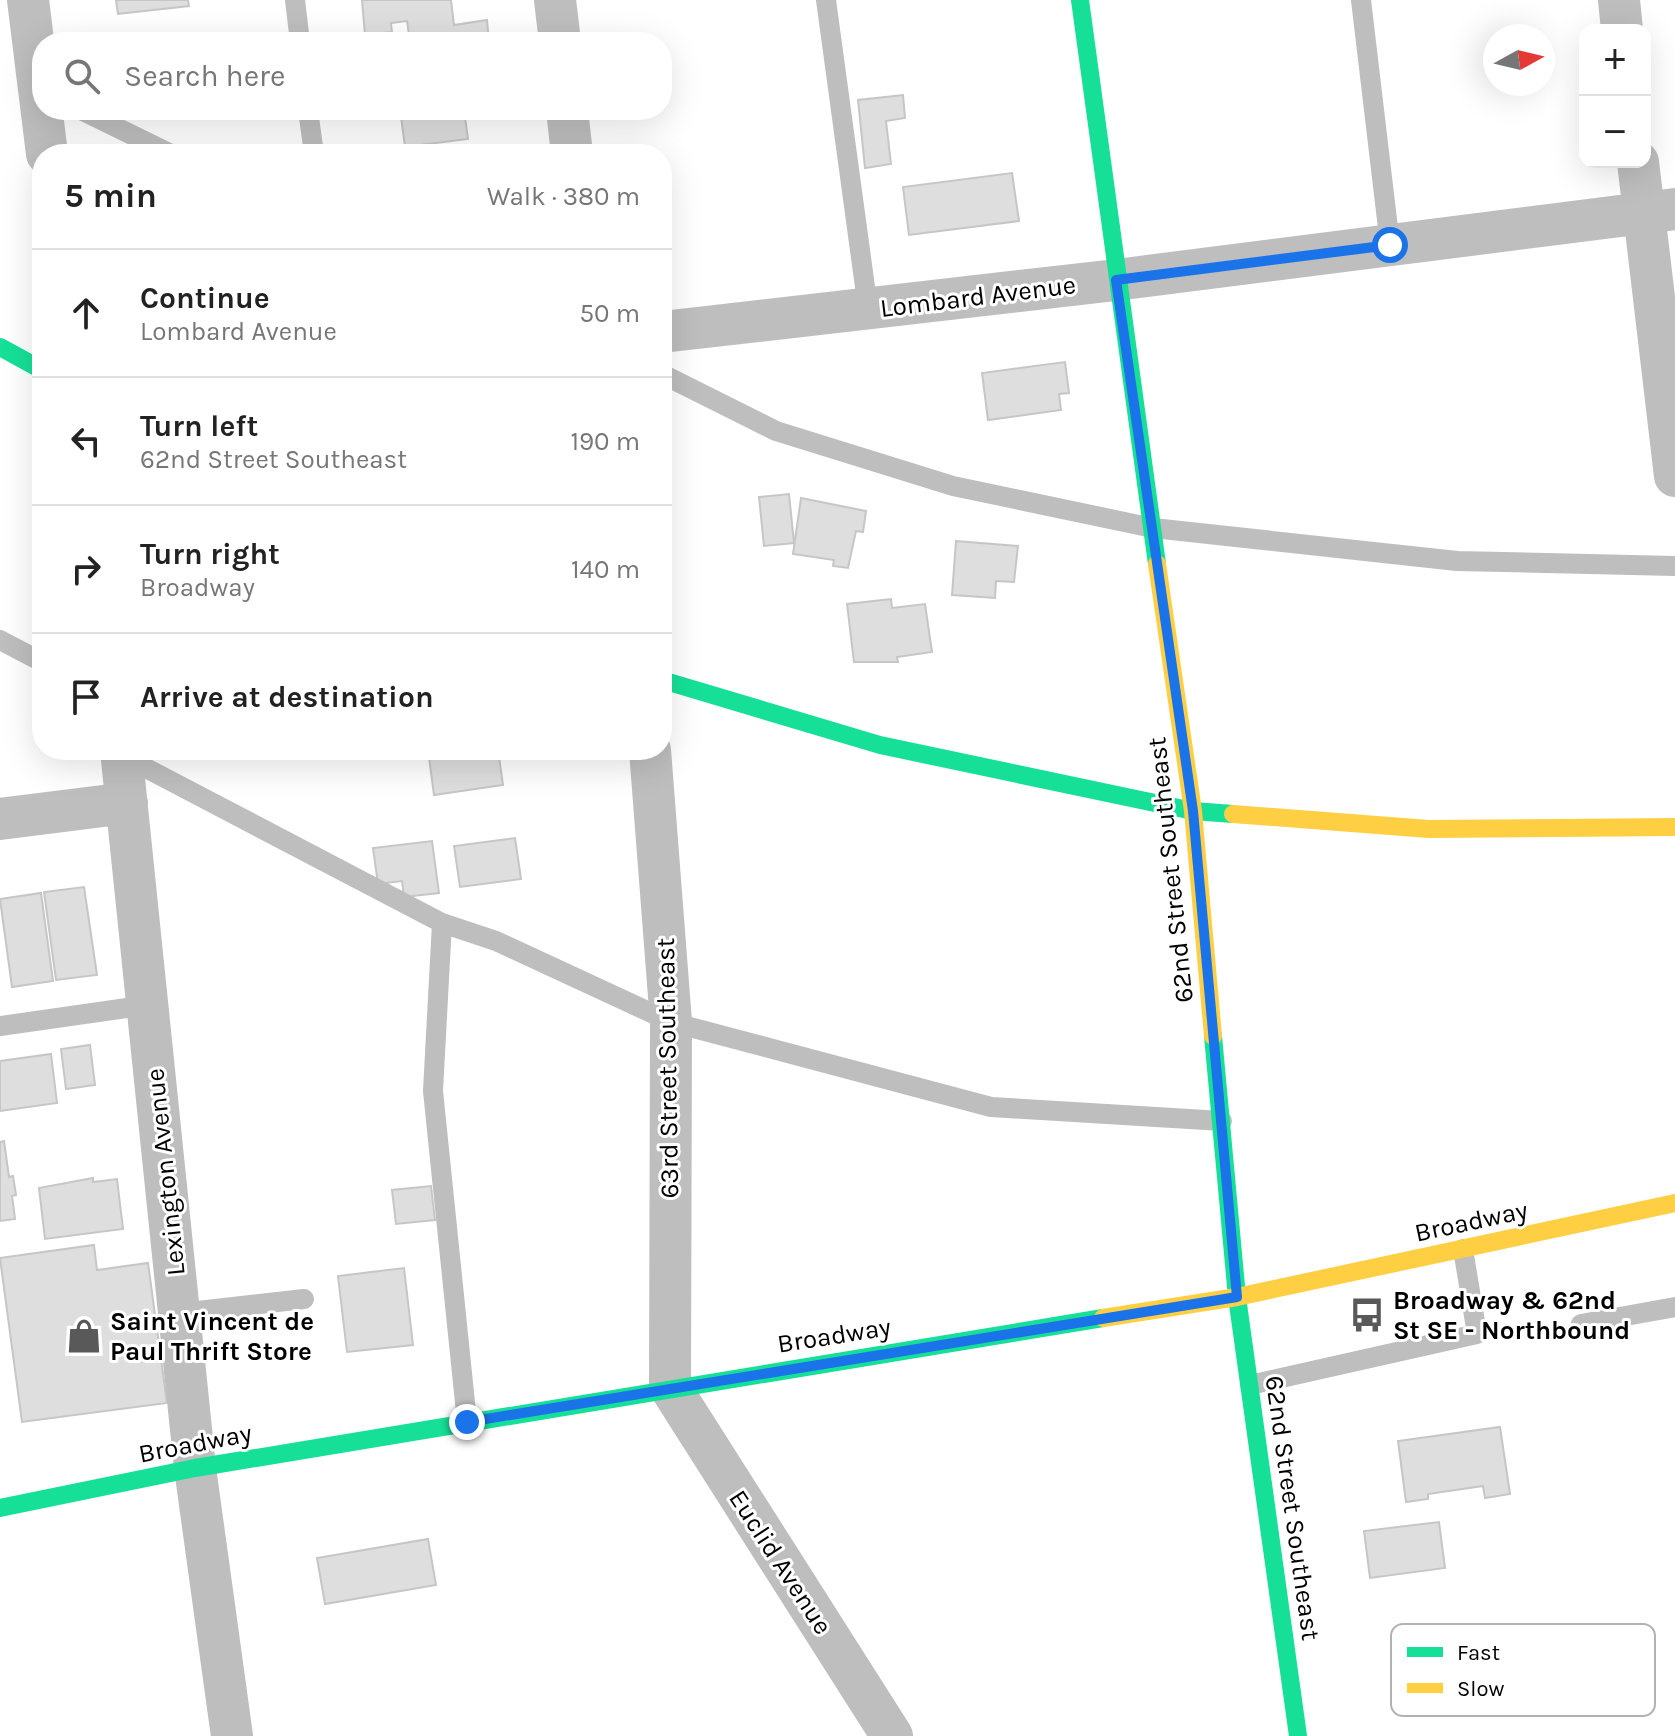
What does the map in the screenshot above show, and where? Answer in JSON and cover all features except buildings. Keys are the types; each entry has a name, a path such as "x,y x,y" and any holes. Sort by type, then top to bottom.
{"street":[{"path":"28,0 32,32"},
{"path":"555,0 559,32"},
{"name":"62nd Street Southeast","path":"1080,0 1116,280 1193,811 1237,1297 1298,1736"},
{"path":"1619,0 1621,24"},
{"path":"43,120 46,144"},
{"path":"568,120 571,144"},
{"path":"1641,168 1659,211 1675,476"},
{"name":"Lombard Avenue","path":"672,331 1116,280 1659,211"},
{"path":"0,347 32,365"},
{"path":"672,683 880,745 1193,811 1429,829 1675,827"},
{"name":"Lexington Avenue","path":"122,760 195,1468 232,1736"},
{"name":"63rd Street Southeast","path":"651,760 671,1022 670,1387"},
{"path":"0,819 127,803"},
{"name":"Broadway","path":"0,1508 195,1468 670,1387 1237,1297 1675,1203"},
{"name":"Euclid Avenue","path":"670,1387 892,1736"}],"lane":[{"path":"295,0 299,32"},
{"path":"826,0 868,309"},
{"path":"1361,0 1390,245"},
{"path":"101,120 151,144"},
{"path":"309,120 313,144"},
{"path":"672,379 776,431 953,486 1153,528 1457,561 1675,566"},
{"path":"0,640 32,657"},
{"path":"136,760 442,923 496,941 671,1022 991,1107 1222,1121"},
{"path":"442,923 433,1091 467,1422"},
{"path":"0,1026 148,1005"},
{"path":"1250,1385 1477,1334 1463,1249"},
{"path":"180,1313 304,1299"},
{"path":"1581,1324 1675,1307"}],"traffic: fast":[{"path":"1080,0 1157,564"},
{"path":"0,347 32,365"},
{"path":"672,683 880,745 1193,811 1233,814"},
{"path":"1213,1036 1237,1297 1298,1736"},
{"path":"0,1508 195,1468 1103,1318"}],"traffic: slow":[{"path":"1157,564 1193,811 1213,1036"},
{"path":"1233,814 1429,829 1675,827"},
{"path":"1103,1318 1237,1297 1675,1203"}],"place":[{"name":"Broadway & 62nd St SE - Northbound","path":"1367,1315"},
{"name":"Saint Vincent de Paul Thrift Store","path":"84,1336"}],"route":[{"path":"467,1422 1237,1297 1193,811 1116,280 1390,245"}]}
